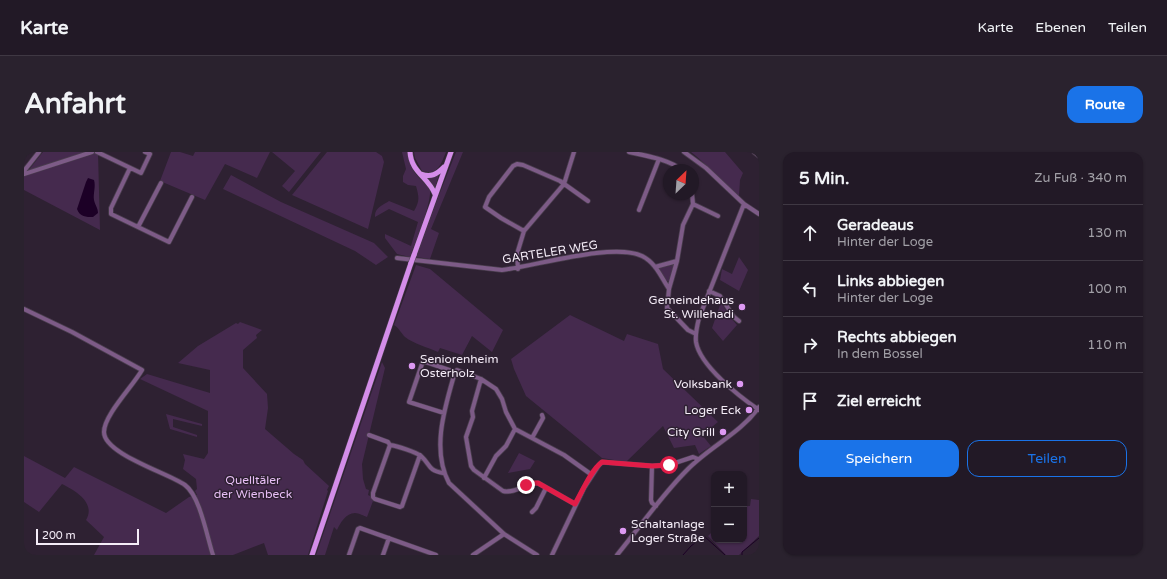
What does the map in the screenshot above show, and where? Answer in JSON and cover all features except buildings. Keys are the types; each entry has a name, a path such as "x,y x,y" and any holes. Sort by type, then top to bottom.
{"main road":[{"path":"410,152 414,166 418,173 432,186 435,194"},
{"path":"312,555 411,263 451,152"},
{"path":"418,173 424,176 434,175 445,166"}],"street":[{"path":"24,171 39,152"},
{"path":"24,174 92,152"},
{"path":"98,152 141,173 150,154 145,152"},
{"path":"518,269 517,254 524,232 564,184 573,154 578,152"},
{"path":"629,152 659,159 673,164"},
{"path":"684,152 706,168 744,204 759,214"},
{"path":"754,152 759,156"},
{"path":"639,210 659,159"},
{"path":"524,232 485,207 488,197 513,166 517,164 523,165 560,181 588,201"},
{"path":"130,168 111,208 111,214 169,242 192,197"},
{"path":"138,227 161,183"},
{"path":"692,200 692,204 683,226 677,261 668,289 667,308 688,330 696,331"},
{"path":"692,204 718,216"},
{"path":"617,555 675,482 698,459 736,430 759,408 729,387 708,365 698,348 696,331 709,291 744,204"},
{"name":"GARTELER WEG","path":"397,258 502,270 518,269 579,256 628,252 641,256 655,267 668,289"},
{"path":"655,267 677,261"},
{"path":"709,291 720,296 734,317 739,321"},
{"path":"24,309 72,332 142,370 111,413 105,425 105,439 120,452 178,480 192,491 197,501 213,555"},
{"path":"444,413 409,402 423,361 481,379 496,389 515,429 564,455 592,475"},
{"path":"456,371 444,413 440,446 444,473 448,483 504,534 537,555"},
{"path":"481,379 466,437 471,466 474,470 502,491 508,492 532,483 538,483 575,504"},
{"path":"532,438 542,415"},
{"path":"484,478 496,456 506,446 515,429"},
{"path":"369,435 388,442 390,445 420,456 431,469 436,472 444,473"},
{"path":"390,445 373,493 373,497 376,499 400,507 402,506 420,456"},
{"path":"552,555 575,504 592,475 602,462 652,466 669,465 693,457 698,459"},
{"path":"652,466 651,500 656,506"},
{"path":"532,512 536,508 546,488"},
{"path":"349,555 358,529 360,528 436,555"},
{"path":"473,555 504,534"},
{"path":"383,555 389,538"}],"green space":[{"path":"43,152 98,152 100,230 24,190 24,176"},
{"path":"171,152 180,152 193,156 195,152 270,152 257,178 225,164 205,200 160,181"},
{"path":"272,152 321,152 289,192 282,186 295,171"},
{"path":"327,152 376,152 382,156 384,162 368,229 292,195"},
{"path":"402,152 408,152 410,164 415,173 430,188 429,203 410,257 397,254 385,238 385,234 411,246 418,222 389,209 375,217 377,209 389,201 414,211 418,202 416,186 408,185 403,182 403,176 406,169"},
{"path":"414,152 446,152 438,168 432,172 427,172 422,171 415,158"},
{"path":"456,152 463,152 431,229 439,233 430,259 416,257 437,200"},
{"path":"691,152 725,152 743,173 740,180 739,196 726,185"},
{"path":"439,174 435,188 425,177"},
{"path":"231,175 281,202 374,243 388,257 376,265 355,251 223,189"},
{"path":"739,257 748,270 739,291 720,280 722,269 732,274"},
{"path":"416,265 430,269 503,330 492,352 472,336 462,355 440,348 438,352 416,344 405,337 394,325"},
{"path":"674,265 669,281 667,281 658,268"},
{"path":"721,302 729,316 737,325 723,341 712,328"},
{"path":"570,315 624,341 627,334 658,344 663,369 718,422 702,435 711,446 699,454 695,445 674,448 663,426 626,462 602,458 526,396 511,359"},
{"name":"Quelltäler der Wienbeck","path":"240,322 262,330 256,335 257,338 243,350 243,368 267,394 268,408 265,429 303,460 305,464 329,486 308,555 268,555 264,543 233,555 94,555 104,537 86,520 88,508 86,503 83,498 73,490 62,484 39,512 24,502 24,456 65,478 74,467 166,513 189,497 197,495 195,491 197,489 196,479 183,469 185,460 183,454 204,459 208,453 208,411 140,379 147,374 210,393 210,370 178,363 198,346"},
{"path":"382,362 385,368 362,464 363,479 366,489 369,490 368,495 373,501 367,517 358,513 352,513 344,519 337,530 334,527 325,555 316,555"},
{"path":"166,414 202,424 202,426 173,419 173,427 197,435 197,437 170,429"},
{"path":"519,453 535,461 530,469 508,473"},
{"path":"751,499 759,500 759,536 739,555 726,555 715,543 747,543 747,506 750,506"}],"shaded area":[{"path":"88,178 94,180 95,183 94,200 98,213 93,217 86,217 82,215 77,209"}],"waterway":[{"path":"683,555 691,546 704,536 725,555"},
{"path":"742,555 742,552 759,538"}],"place":[{"name":"Gemeindehaus St. Willehadi","path":"742,307"},
{"name":"Seniorenheim Osterholz","path":"412,366"},
{"name":"Volksbank","path":"740,384"},
{"name":"Loger Eck","path":"749,410"},
{"name":"City Grill","path":"723,432"},
{"name":"Schaltanlage Loger Straße","path":"623,531"}],"route":[{"path":"526,485 538,483 575,504 592,475 602,462 652,466 669,465"}]}
